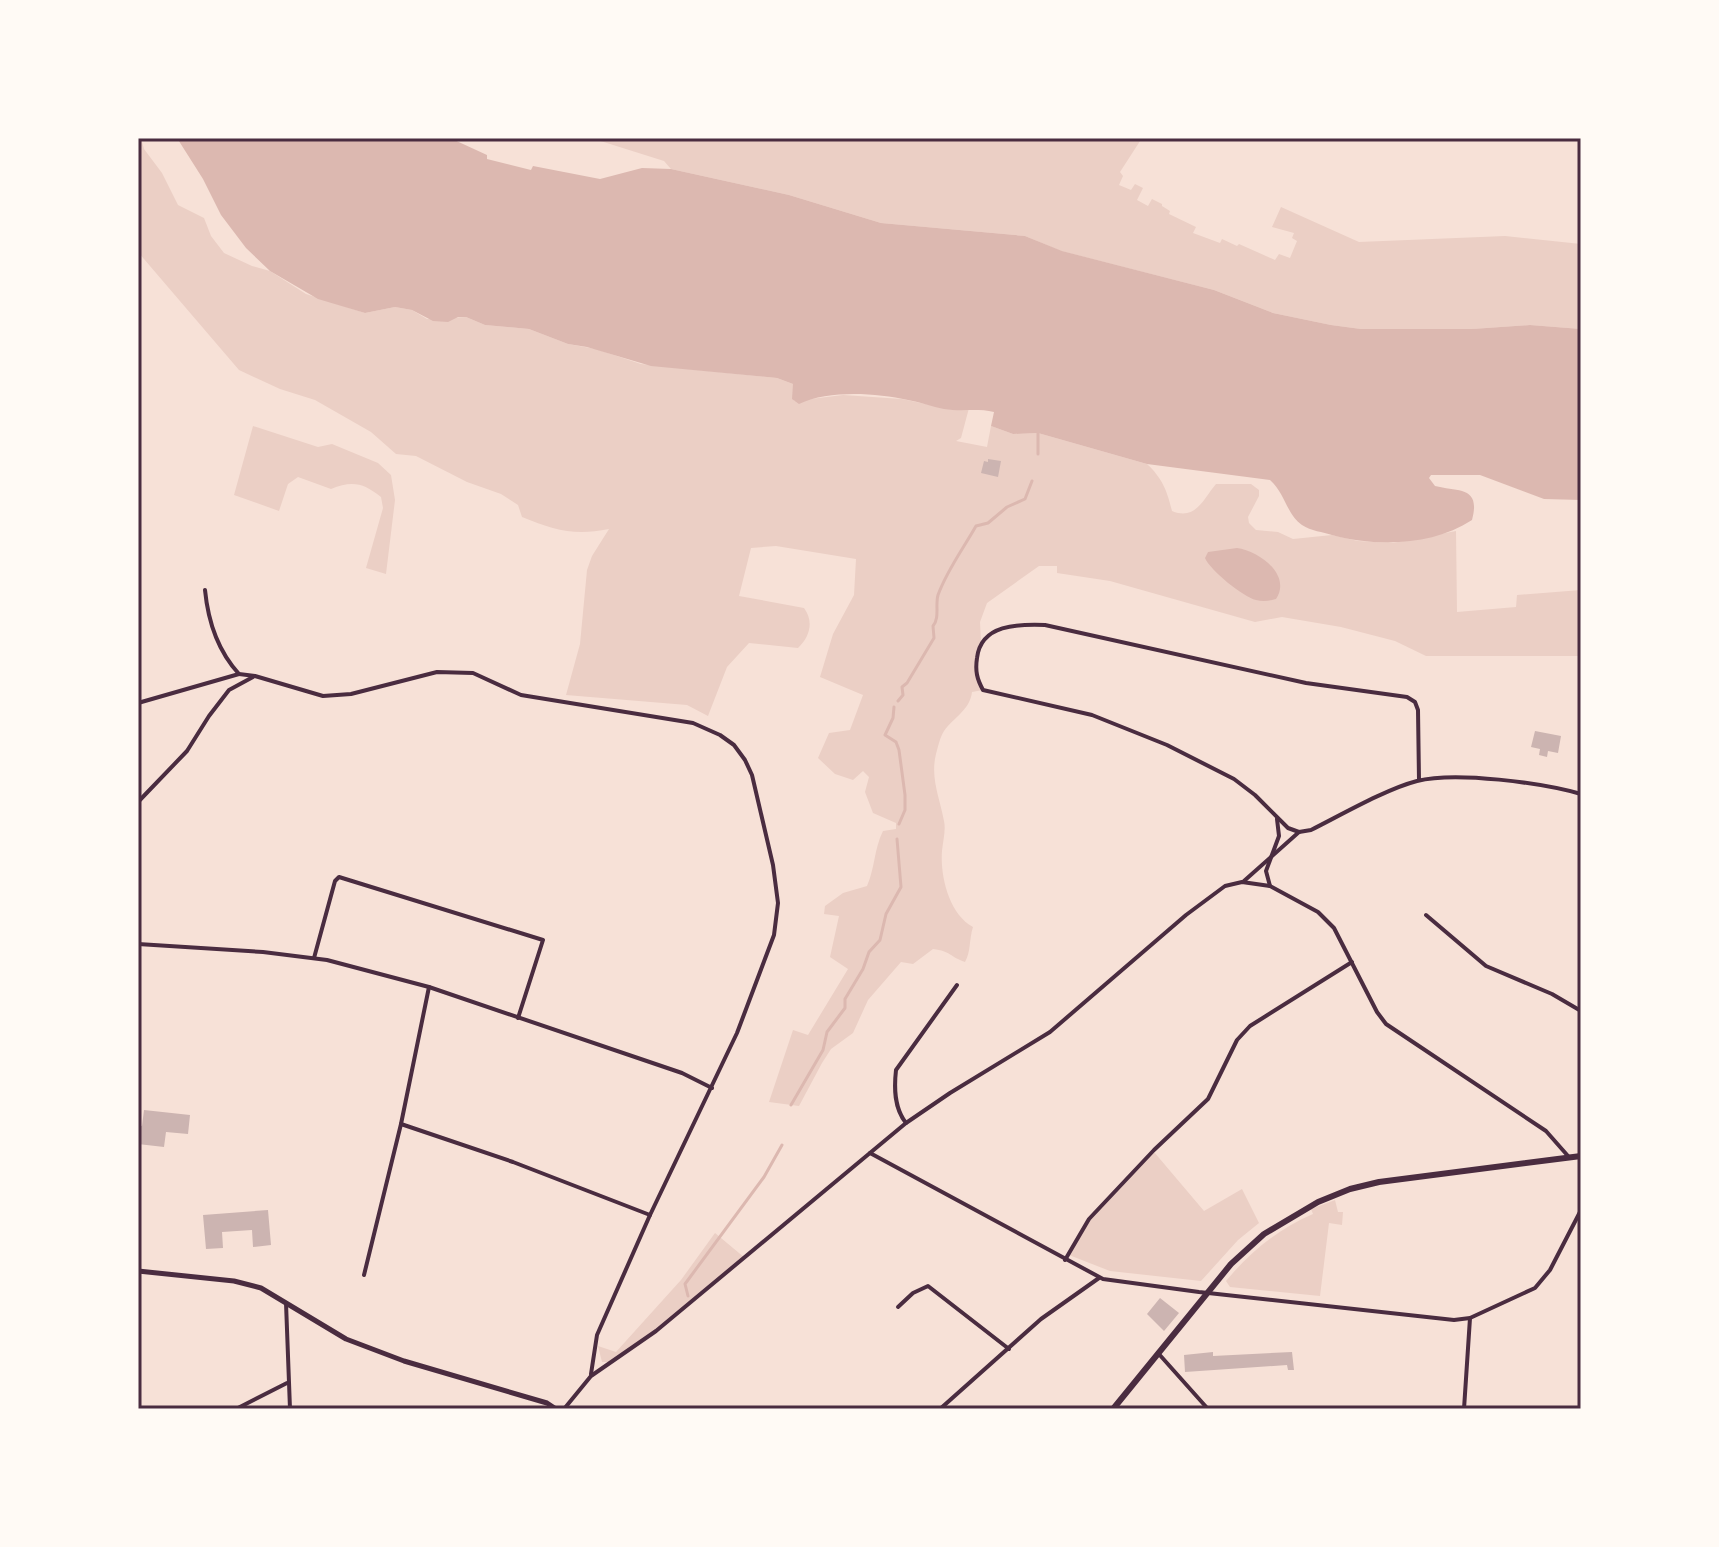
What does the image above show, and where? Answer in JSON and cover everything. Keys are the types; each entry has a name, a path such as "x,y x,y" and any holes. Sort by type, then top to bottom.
{"main road":[{"path":"1113,1409 1231,1264 1268,1230 1306,1208 1350,1189 1422,1175 1581,1156"}],"street":[{"path":"205,590 207,614 217,640 239,674"},
{"path":"1419,780 1418,710 1415,702 1407,697 1306,683 1055,626 1034,624 997,630 981,642 976,667 977,680 983,690 1092,715 1167,745 1234,779 1288,828 1299,832 1311,830 1419,780 1494,779 1562,788 1581,794"},
{"path":"138,703 239,674 323,696 351,694 437,672 473,673 521,695 693,723 734,745 752,775 770,851 778,903 774,935 737,1033 597,1335 591,1376"},
{"path":"138,802 187,751 229,690 255,676"},
{"path":"1270,886 1266,871 1279,836 1276,817"},
{"path":"1242,882 1299,832"},
{"path":"314,958 335,881 339,877 388,891 543,940 518,1018"},
{"path":"564,1409 591,1376 656,1331 906,1123 1050,1032 1186,915 1225,886 1242,882 1270,886 1296,898 1327,919 1386,1024 1546,1131 1568,1156"},
{"path":"1426,915 1486,966 1552,994 1581,1011"},
{"path":"138,944 314,958 429,987 682,1073 712,1088"},
{"path":"1065,1260 1089,1219 1154,1150 1208,1099 1237,1040 1250,1026 1352,962"},
{"path":"906,1123 899,1114 894,1087 896,1070 957,985"},
{"path":"364,1275 401,1124 429,987"},
{"path":"401,1124 513,1162 650,1215"},
{"path":"870,1153 1099,1278 1454,1320 1470,1318 1535,1288 1550,1270 1581,1210"},
{"path":"138,1271 234,1281 261,1288 346,1339 404,1361 547,1403 556,1409"},
{"path":"940,1409 1041,1319 1099,1278"},
{"path":"898,1307 913,1293 928,1286 1009,1349"},
{"path":"286,1303 290,1409"},
{"path":"1464,1409 1470,1318"},
{"path":"1158,1353 1208,1409"},
{"path":"236,1409 287,1383"}],"shaded area":[{"path":"138,138 141,138 144,149 162,173 178,205 204,218 211,236 224,253 270,271 306,294 365,313 395,307 412,310 427,319 466,317 485,325 529,329 568,344 596,349 641,364 777,378 793,384 794,401 843,395 902,399 954,410 969,408 961,438 956,441 987,447 991,426 1013,434 1038,433 1147,464 1163,485 1172,511 1180,513 1198,507 1216,484 1251,484 1259,490 1259,496 1248,517 1249,523 1256,530 1278,532 1293,539 1332,535 1358,541 1393,543 1456,531 1457,612 1516,607 1517,595 1581,590 1581,656 1426,656 1395,641 1341,627 1282,617 1255,622 1110,581 1057,573 1057,566 1039,566 987,603 980,622 981,642 976,667 983,690 972,692 965,709 943,733 934,763 945,824 942,861 945,883 952,904 973,927 965,962 933,949 913,964 901,962 868,1000 853,1033 831,1049 799,1106 769,1102 793,1030 808,1035 848,969 830,957 839,916 824,914 825,906 843,893 867,886 883,831 896,829 896,823 873,813 865,792 869,777 863,771 853,780 835,774 818,758 829,733 850,730 863,695 820,677 833,634 854,595 856,559 776,546 751,548 739,596 804,608 809,618 809,629 798,648 749,643 727,667 708,716 687,705 566,695 580,644 587,570 609,529 585,532 564,530 522,517 518,505 501,494 467,482 416,456 396,454 371,432 315,400 280,389 239,370 138,252"},
{"path":"177,138 450,138 487,155 487,159 531,170 533,166 600,179 642,168 671,169 789,195 881,223 1025,236 1062,251 1214,290 1273,313 1331,325 1361,329 1472,329 1530,325 1581,329 1581,500 1544,499 1480,475 1431,475 1429,478 1435,486 1460,490 1471,496 1474,509 1472,520 1440,535 1404,542 1349,539 1302,525 1270,480 1147,464 1038,433 1013,434 991,426 994,412 944,409 867,394 824,396 799,404 792,399 793,384 777,378 651,366 568,344 529,329 485,325 466,317 448,322 433,321 412,310 395,307 365,313 318,299 270,271 246,248 221,215"},
{"path":"591,138 1142,138 1120,172 1123,176 1119,185 1131,190 1135,184 1143,188 1137,200 1148,206 1152,199 1162,204 1170,211 1169,214 1196,227 1193,233 1220,243 1222,239 1237,246 1239,244 1275,260 1279,254 1290,258 1297,241 1292,238 1294,233 1272,227 1281,207 1359,242 1505,236 1581,244 1581,329 1530,325 1472,329 1361,329 1331,325 1273,313 1214,290 1061,251 1025,236 881,223 789,195 671,169 664,161"},
{"path":"253,426 318,447 332,444 378,463 391,475 395,500 386,574 366,568 383,508 381,497 369,489 358,484 345,484 331,489 298,477 288,484 279,511 234,495"},
{"path":"1237,548 1255,554 1271,566 1280,581 1276,599 1259,601 1243,594 1220,576 1205,558 1208,552"},
{"path":"1154,1152 1204,1211 1242,1189 1259,1223 1238,1240 1201,1281 1110,1271 1069,1255 1090,1219"},
{"path":"1335,1200 1338,1212 1343,1212 1342,1225 1329,1223 1320,1296 1230,1287 1226,1281 1265,1242 1313,1214 1311,1209"},
{"path":"715,1233 745,1258 656,1331 609,1362 602,1362 598,1346 616,1352 681,1280"}],"building":[{"path":"988,459 1001,461 998,477 981,473 984,461 988,462"},
{"path":"1535,731 1561,736 1558,753 1548,751 1547,757 1539,755 1540,749 1531,747"},
{"path":"144,1110 190,1115 188,1134 166,1132 164,1147 138,1144 138,1125 142,1126"},
{"path":"268,1210 271,1245 253,1247 252,1230 222,1232 223,1248 206,1249 203,1215"},
{"path":"1160,1298 1179,1313 1164,1331 1147,1314"},
{"path":"1213,1352 1213,1356 1292,1352 1294,1370 1288,1370 1287,1365 1185,1372 1184,1355"}],"waterway":[{"path":"1038,430 1038,454"},
{"path":"898,701 903,695 902,687 934,638 938,595 976,526 988,523 1007,507 1025,499 1032,481"},
{"path":"894,707 893,718 885,735 896,742 899,750 905,795 905,810 899,824"},
{"path":"791,1105 823,1050 827,1032 845,1008 845,999 869,952 880,940 886,914 901,887 897,839"},
{"path":"688,1296 685,1284 764,1177 782,1145"}]}
